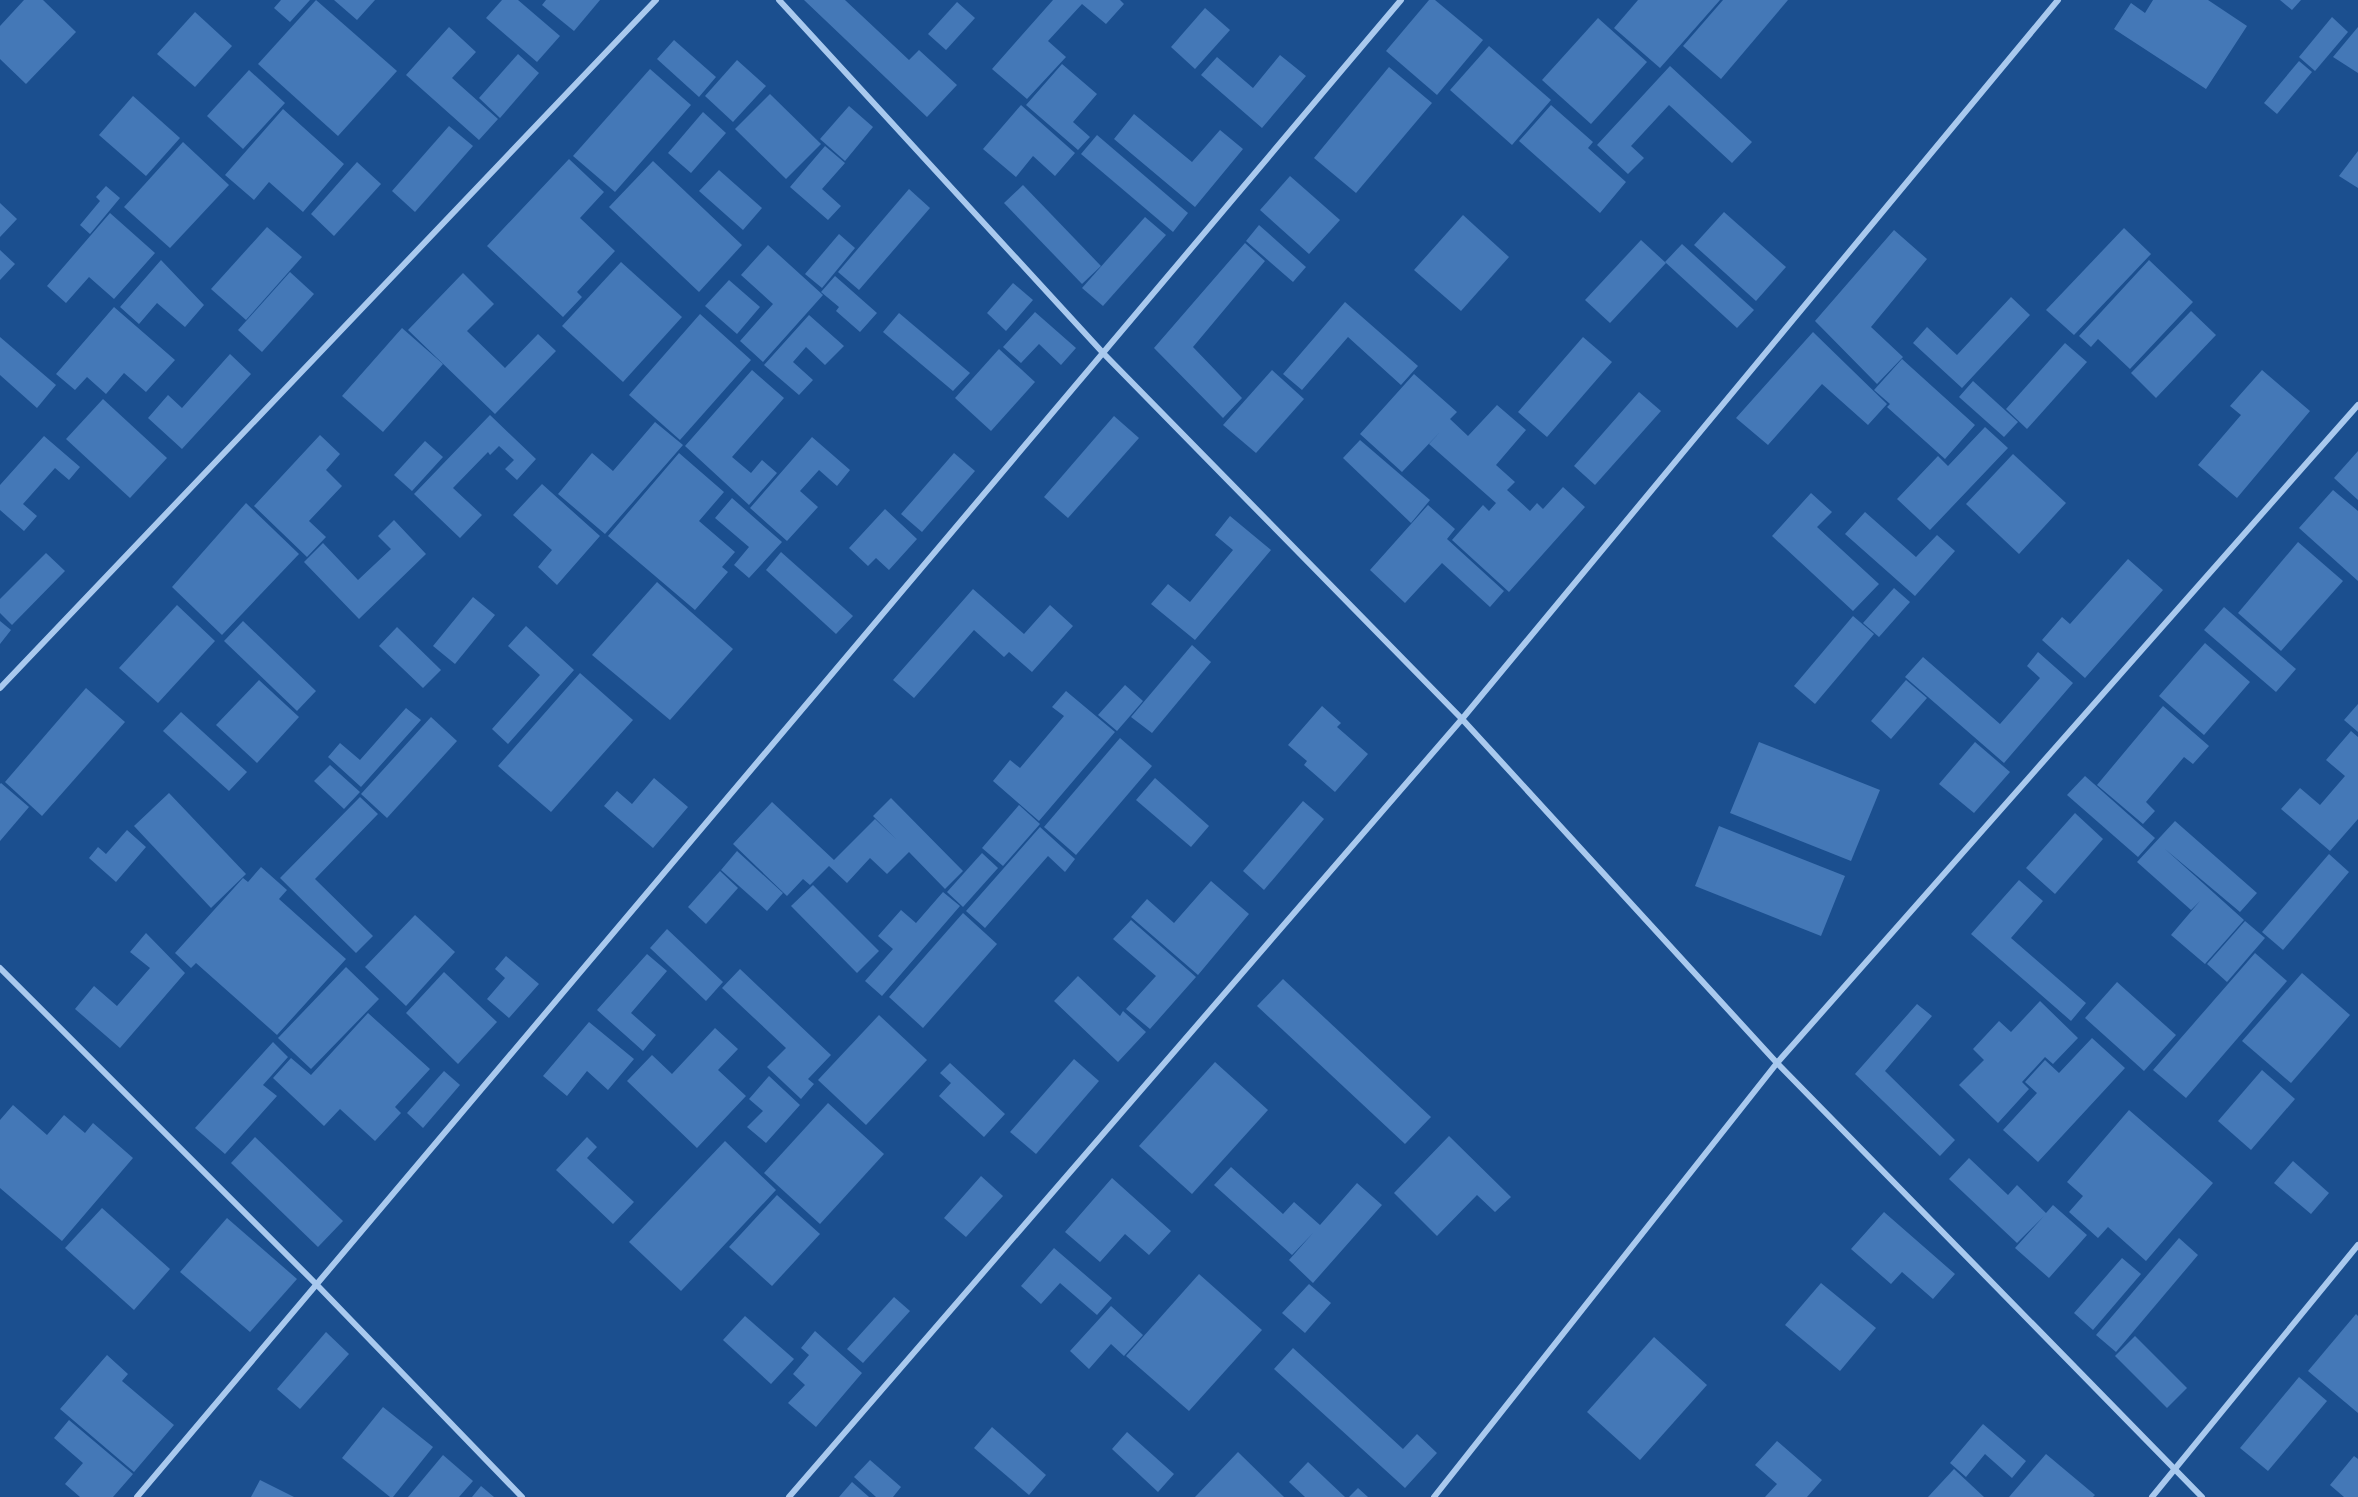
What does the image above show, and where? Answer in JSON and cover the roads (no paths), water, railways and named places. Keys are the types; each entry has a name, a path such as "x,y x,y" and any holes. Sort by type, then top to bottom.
{"street":[{"path":"0,688 656,0"},
{"path":"779,0 1104,354 1462,718 1777,1063 2202,1497"},
{"path":"137,1497 1401,0"},
{"path":"789,1497 1462,718 2058,0"},
{"path":"1434,1497 1777,1063 2358,405"},
{"path":"0,968 317,1285 522,1497"},
{"path":"2152,1497 2358,1245"}]}
